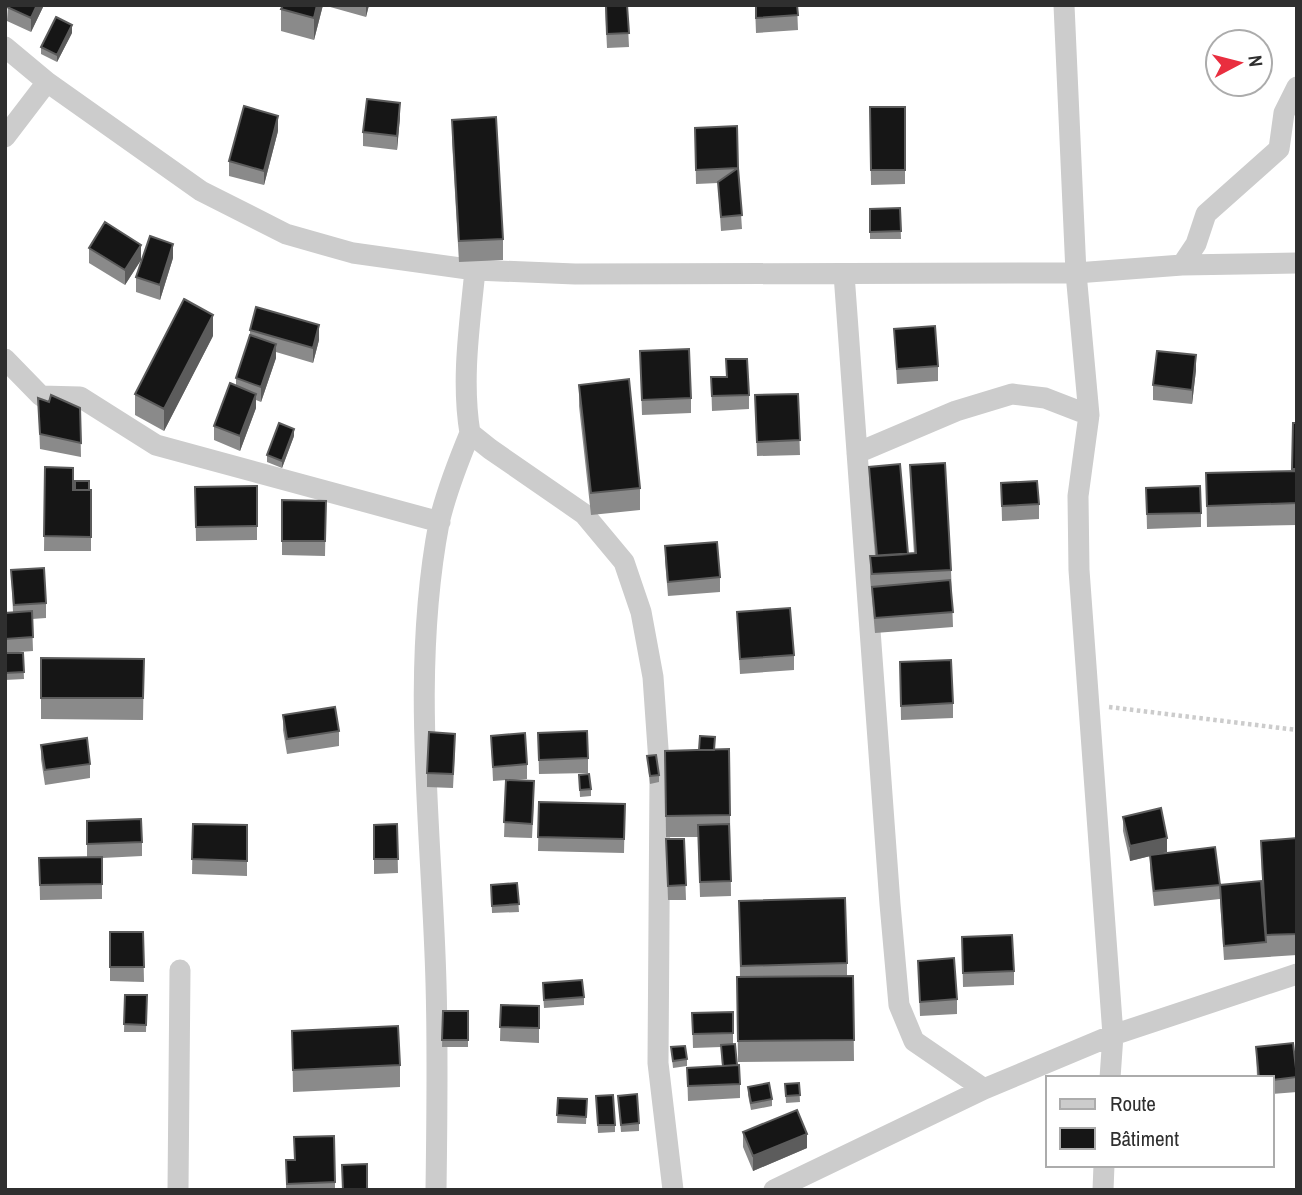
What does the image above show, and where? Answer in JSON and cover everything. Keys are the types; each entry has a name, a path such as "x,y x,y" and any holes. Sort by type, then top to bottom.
{"street":[{"path":"1064,5 1076,273 1090,415 1078,496 1079,570 1113,1035 1110,1076"},
{"path":"5,47 47,82 201,191 286,234 353,253 475,270 575,274 1076,273 1182,265 1297,263"},
{"path":"5,137 47,82"},
{"path":"1182,265 1196,244 1206,214 1279,149 1284,113 1297,87"},
{"path":"436,1190 436,983 424,763 427,607 440,522 452,479 470,433 467,413 467,353 475,270"},
{"path":"844,274 899,1005 914,1041 984,1089"},
{"path":"5,359 41,396 80,397 156,445 440,522"},
{"path":"857,453 956,411 1012,394 1045,398 1090,415"},
{"path":"470,433 490,450 584,514 624,562 641,612 653,677 660,777 658,1063 673,1190"},
{"path":"178,1190 180,970"},
{"path":"774,1190 984,1089 1113,1035 1297,974"},
{"path":"1102,1190 1104,1167"}],"path":[{"path":"1088,705 1297,730"}],"building":[{"path":"37,5 31,18 7,7"},
{"path":"283,5 317,5 314,18 281,9"},
{"path":"606,5 627,5 629,33 607,34"},
{"path":"756,5 797,5 798,15 756,18"},
{"path":"56,17 72,25 57,55 41,47"},
{"path":"367,99 400,103 397,136 363,132"},
{"path":"244,106 278,116 264,171 229,161"},
{"path":"870,107 905,107 905,170 871,170"},
{"path":"496,117 503,239 459,241 452,120"},
{"path":"737,126 738,168 696,170 695,128"},
{"path":"738,168 742,215 721,217 718,182"},
{"path":"900,208 901,231 870,232 870,209"},
{"path":"105,222 141,245 125,270 89,248"},
{"path":"150,236 173,244 160,285 136,277"},
{"path":"184,299 213,315 164,409 135,394"},
{"path":"256,307 319,325 313,348 250,330"},
{"path":"935,326 938,366 897,369 894,329"},
{"path":"250,335 276,344 261,387 236,378"},
{"path":"689,349 691,398 642,400 640,351"},
{"path":"1157,351 1196,355 1192,390 1153,385"},
{"path":"726,359 747,359 749,395 712,396 711,377 727,377"},
{"path":"629,379 640,488 591,493 579,385"},
{"path":"230,383 256,394 240,436 214,426"},
{"path":"798,394 800,440 757,442 755,395"},
{"path":"51,395 80,408 81,443 40,434 38,398 49,402"},
{"path":"279,423 294,429 282,461 267,455"},
{"path":"1293,423 1297,423 1297,469 1292,469"},
{"path":"945,463 951,570 872,574 870,556 916,553 910,465"},
{"path":"900,464 908,554 877,556 869,467"},
{"path":"45,467 73,468 73,490 91,490 91,537 44,536"},
{"path":"1297,471 1297,503 1207,506 1206,473"},
{"path":"75,481 89,481 89,490 75,490"},
{"path":"1037,481 1039,504 1002,506 1001,483"},
{"path":"257,486 257,526 196,527 195,487"},
{"path":"1200,486 1201,513 1147,514 1146,488"},
{"path":"282,500 326,501 325,541 282,541"},
{"path":"717,542 720,577 668,582 665,546"},
{"path":"44,568 46,603 14,605 11,570"},
{"path":"950,580 953,612 875,618 872,587"},
{"path":"790,608 794,655 740,659 737,612"},
{"path":"32,611 33,637 5,639 5,613"},
{"path":"5,653 23,653 24,672 5,673"},
{"path":"41,658 144,659 143,698 41,698"},
{"path":"951,660 953,703 901,706 900,662"},
{"path":"335,707 339,731 287,739 283,715"},
{"path":"587,731 588,758 539,760 538,733"},
{"path":"429,732 455,734 453,774 427,773"},
{"path":"525,733 527,764 493,767 491,736"},
{"path":"700,736 715,737 714,750 699,750"},
{"path":"87,738 90,764 45,770 41,745"},
{"path":"729,749 730,815 666,816 665,751"},
{"path":"656,755 659,775 650,776 647,756"},
{"path":"589,774 591,789 580,790 579,775"},
{"path":"506,780 534,781 532,824 504,822"},
{"path":"539,802 625,804 624,839 538,837"},
{"path":"1161,808 1167,838 1130,846 1123,817"},
{"path":"141,819 142,842 87,844 87,821"},
{"path":"193,824 247,825 247,861 192,859"},
{"path":"397,824 398,859 374,859 374,825"},
{"path":"729,824 731,881 700,882 698,825"},
{"path":"1297,838 1297,934 1266,935 1261,841"},
{"path":"666,839 684,839 686,885 668,886"},
{"path":"1215,847 1220,885 1154,891 1150,855"},
{"path":"102,857 102,884 40,885 39,858"},
{"path":"1261,881 1266,942 1224,946 1220,885"},
{"path":"517,883 519,904 492,906 491,885"},
{"path":"845,898 847,963 741,966 739,901"},
{"path":"110,932 143,932 144,967 110,967"},
{"path":"1012,935 1014,971 963,973 962,937"},
{"path":"954,958 957,999 920,1002 918,961"},
{"path":"853,976 854,1040 738,1041 737,977"},
{"path":"582,980 584,997 544,1000 543,983"},
{"path":"125,995 147,995 146,1025 124,1024"},
{"path":"501,1005 539,1006 539,1028 500,1027"},
{"path":"443,1011 468,1011 468,1040 442,1040"},
{"path":"733,1012 733,1033 693,1034 692,1013"},
{"path":"398,1026 400,1065 293,1070 292,1031"},
{"path":"1293,1043 1297,1077 1274,1080 1274,1076 1259,1076 1256,1047"},
{"path":"735,1044 737,1065 723,1066 721,1045"},
{"path":"685,1046 687,1059 673,1061 671,1047"},
{"path":"739,1065 740,1084 688,1086 687,1068"},
{"path":"769,1083 772,1099 751,1103 748,1087"},
{"path":"799,1083 800,1095 786,1096 785,1084"},
{"path":"637,1094 639,1123 621,1125 618,1096"},
{"path":"613,1095 615,1125 598,1125 596,1096"},
{"path":"558,1098 587,1099 586,1117 557,1115"},
{"path":"797,1110 807,1134 753,1156 743,1132"},
{"path":"334,1136 335,1182 287,1184 286,1160 295,1160 294,1137"},
{"path":"367,1164 367,1190 343,1190 342,1165"}]}
